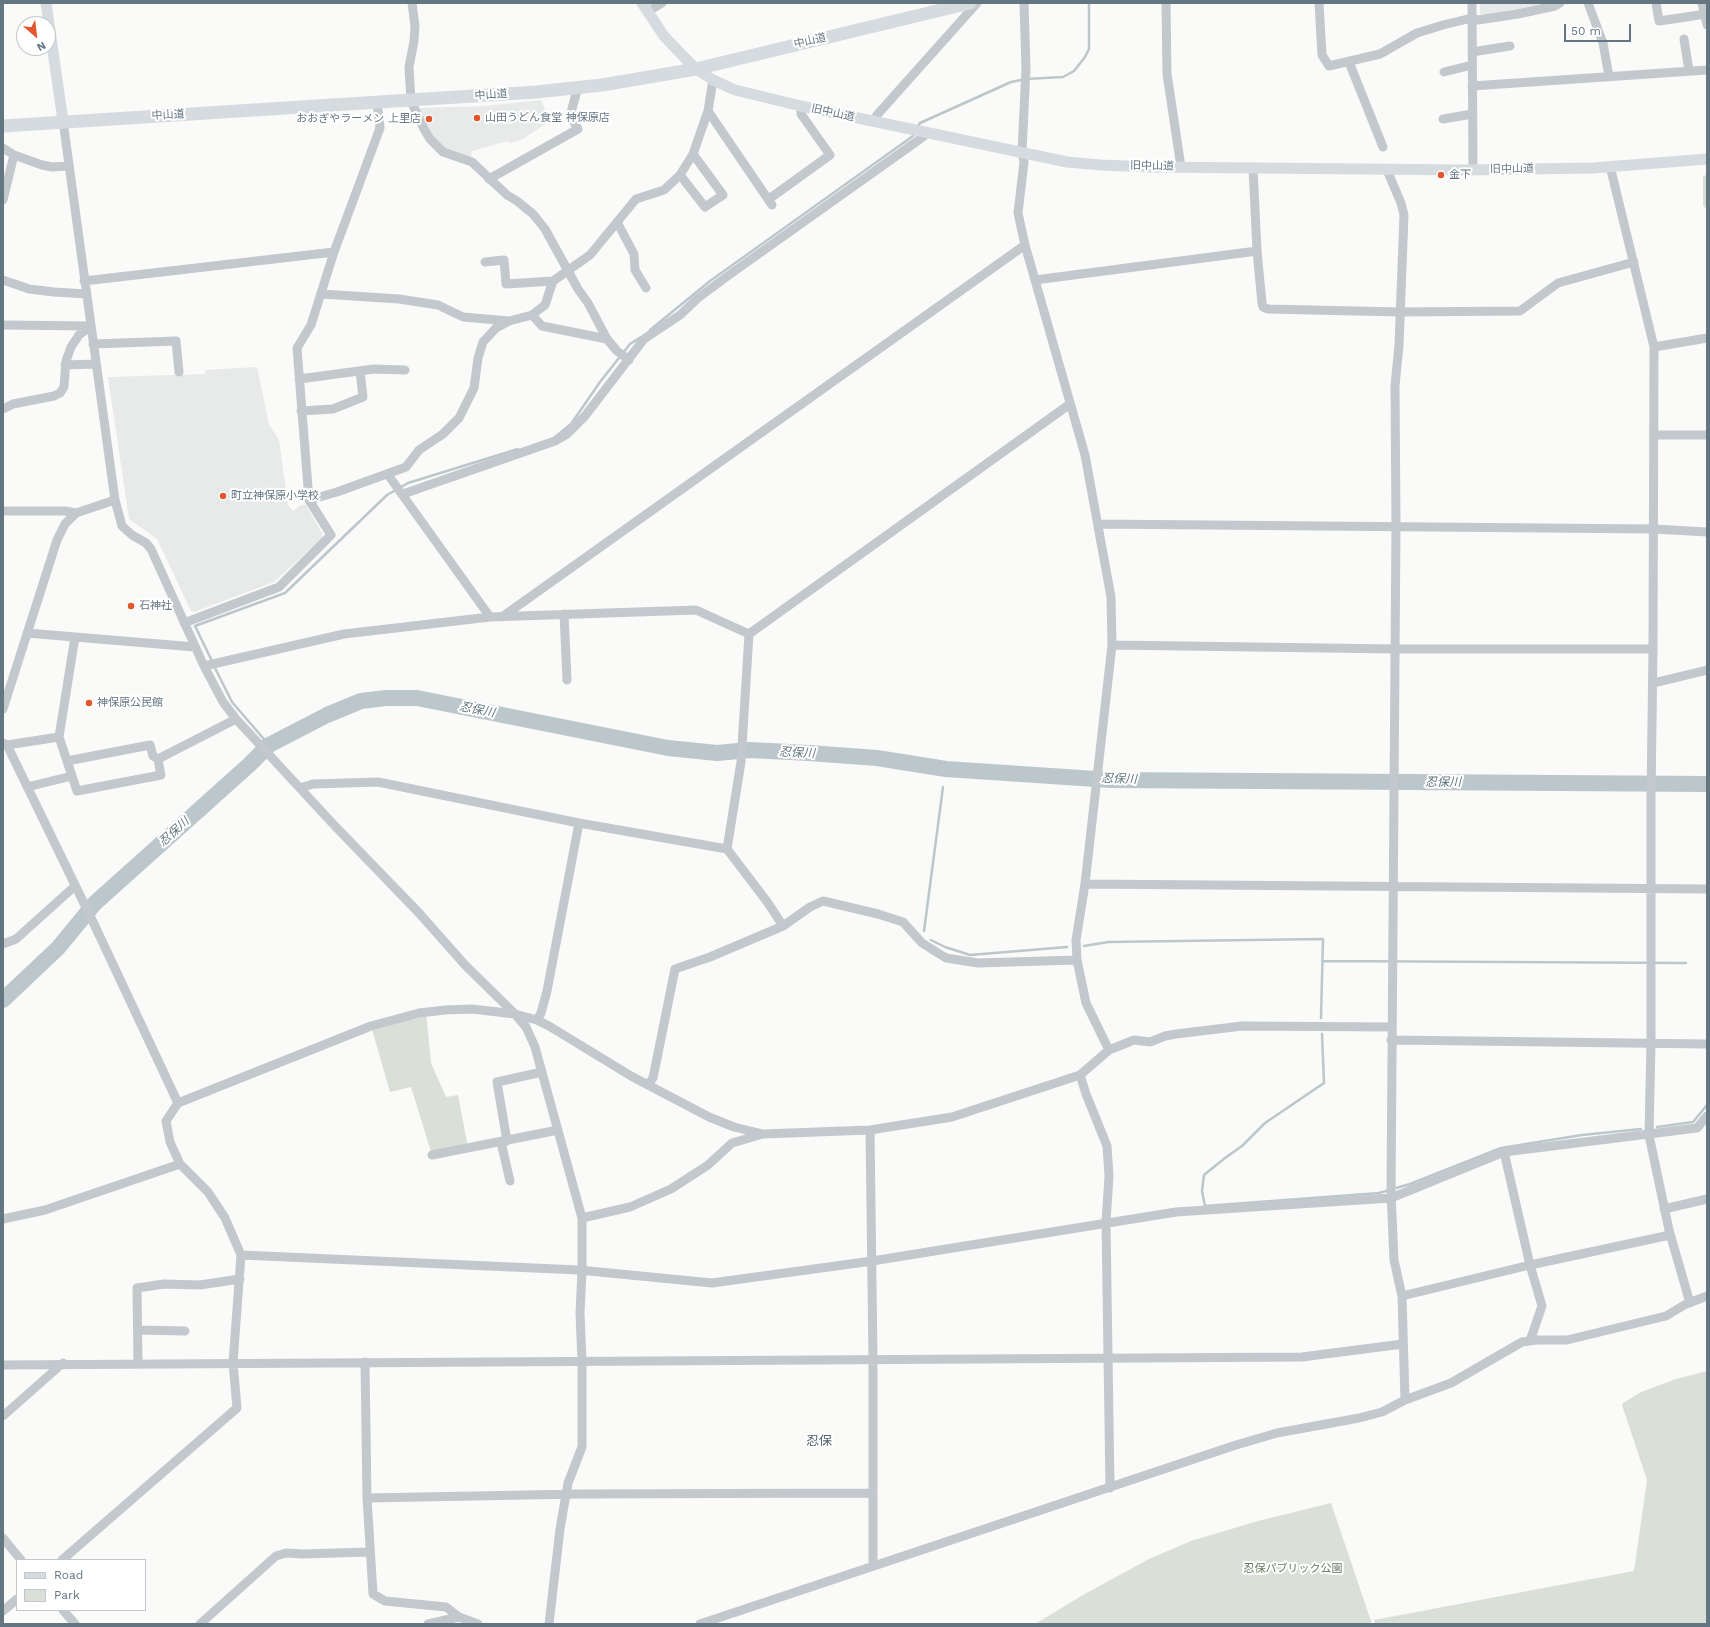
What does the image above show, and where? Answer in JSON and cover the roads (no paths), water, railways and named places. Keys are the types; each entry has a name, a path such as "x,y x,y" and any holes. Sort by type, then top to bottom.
{"highway":[{"name":"中山道","path":"3,126 536,92 578,87 661,76 696,69 970,3"}],"main road":[{"path":"46,3 63,122"},
{"name":"旧中山道","path":"644,7 674,48 696,69 713,80 736,90 802,106 1082,164 1180,167 1473,170 1579,168 1707,159"}],"street":[{"path":"412,3 415,26 409,67 411,100 430,139 443,152 472,162 506,195 517,201 533,214 545,229 607,339 617,351 629,360"},
{"path":"644,7 662,3"},
{"path":"874,121 877,115 977,3"},
{"path":"1024,3 1026,68 1022,152 1024,162 1018,213 1025,245 1085,455 1110,596 1112,645 1085,884 1076,940 1077,960 1086,1003 1109,1050"},
{"path":"1166,3 1166,74 1180,167"},
{"path":"1319,3 1322,55 1329,66 1380,54 1417,33 1472,18 1478,20 1518,14 1555,6 1560,3"},
{"path":"1472,3 1473,170"},
{"path":"1588,3 1603,43 1609,77"},
{"path":"1656,3 1660,21 1706,14"},
{"path":"1702,3 1706,14 1707,25"},
{"path":"1684,39 1688,71"},
{"path":"1472,52 1510,46"},
{"path":"1349,62 1383,147"},
{"path":"1444,72 1472,65"},
{"path":"1472,86 1707,70"},
{"path":"485,262 504,260 506,284 553,281 590,255 636,199 664,190 680,175 693,154 708,111 713,80"},
{"path":"488,179 578,129 570,116 578,87"},
{"path":"184,623 280,587 331,535 309,500 297,348 311,325 334,252 380,128 377,102"},
{"path":"708,111 770,202 830,155 801,114 802,106"},
{"path":"1444,119 1472,114"},
{"path":"63,122 115,500 122,526 132,535 146,543 151,549 204,666 223,702 236,719 466,965 515,1014 526,1027 535,1047 582,1218 580,1313 582,1361 582,1447 568,1483 560,1529 549,1624"},
{"path":"402,494 555,441 567,434 584,416 644,339 680,315 698,298 729,275 924,136 919,131"},
{"path":"3,148 14,154 47,166 69,166"},
{"path":"3,200 14,154"},
{"path":"680,175 705,207 723,195 693,154"},
{"path":"1610,166 1654,347 1651,1043 1649,1135 1670,1235 1690,1303"},
{"path":"1253,168 1257,252 1262,303 1263,307 1268,309 1400,312 1520,311 1558,283 1634,262"},
{"path":"1387,170 1404,214 1399,345 1395,386 1396,526 1391,1198 1394,1260 1402,1296 1405,1400"},
{"path":"617,222 634,254 635,270 646,288"},
{"path":"502,617 1025,245"},
{"path":"84,281 334,252"},
{"path":"1035,280 1257,252"},
{"path":"309,500 337,492 406,467 419,450 443,434 459,418 474,388 478,358 483,342 496,328 509,321 532,315 545,305 553,281"},
{"path":"4,283 54,292 86,294"},
{"path":"322,294 399,298 438,306 463,317 509,321"},
{"path":"532,315 542,326 607,339"},
{"path":"3,325 91,326"},
{"path":"3,409 13,404 54,396 60,393 64,387 65,365 71,347 79,335 91,326"},
{"path":"1654,347 1707,338"},
{"path":"93,344 176,341 179,372"},
{"path":"65,365 96,364"},
{"path":"299,379 374,369 405,370"},
{"path":"301,411 333,409 363,397 360,371"},
{"path":"749,634 1070,404"},
{"path":"1654,435 1707,435"},
{"path":"389,474 490,617"},
{"path":"3,709 57,540 65,524 76,513 115,500"},
{"path":"3,511 65,511 76,513"},
{"path":"1098,524 1654,529 1707,532"},
{"path":"204,666 344,634 490,617 696,610 749,634"},
{"path":"564,614 567,680"},
{"path":"27,632 195,647"},
{"path":"728,849 743,744 749,634"},
{"path":"67,761 150,745 153,756 158,759 161,775 77,791 59,738 75,637"},
{"path":"1112,645 1395,649 1653,649"},
{"path":"1653,683 1707,670"},
{"path":"158,759 236,719"},
{"path":"59,738 5,744 28,787 178,1103"},
{"path":"28,787 72,776"},
{"path":"300,788 313,784 378,782 579,823 728,849 783,926"},
{"path":"537,1020 541,1013 547,991 579,823"},
{"path":"1085,884 1707,889"},
{"path":"3,944 16,939 75,886"},
{"path":"648,1085 653,1078 675,969 710,957 783,926 810,907 822,901 878,914 903,922 922,943 946,958 978,963 1077,960"},
{"path":"63,1559 237,1408 233,1363 241,1254 225,1218 208,1192 180,1164 170,1142 166,1121 178,1103 331,1041 388,1021 445,1010 472,1010 515,1014 537,1020 648,1085 709,1117 734,1127 763,1134"},
{"path":"582,1218 630,1207 671,1189 708,1165 732,1143 763,1134 870,1130 952,1117 1080,1075 1109,1050 1134,1040 1150,1042 1164,1036 1242,1026 1392,1027"},
{"path":"1392,1040 1707,1044"},
{"path":"510,1181 496,1082 542,1072"},
{"path":"1080,1075 1107,1146 1109,1176 1106,1222 1110,1488"},
{"path":"241,1254 582,1271 712,1283 872,1261 1106,1222 1176,1212 1391,1198 1504,1152 1697,1128 1707,1116"},
{"path":"432,1155 558,1130"},
{"path":"870,1130 874,1359 872,1493 873,1566"},
{"path":"1504,1152 1530,1265 1542,1306 1530,1341"},
{"path":"3,1219 45,1210 180,1164"},
{"path":"1664,1209 1707,1199"},
{"path":"1402,1296 1530,1265 1670,1235"},
{"path":"138,1363 137,1288 164,1284 200,1285 240,1279"},
{"path":"700,1624 1276,1433 1359,1418 1382,1412 1405,1400 1451,1383 1522,1342 1567,1340 1666,1316 1707,1296"},
{"path":"138,1330 185,1331"},
{"path":"3,1365 63,1363 1302,1357 1403,1344"},
{"path":"365,1362 367,1498 369,1552 373,1594 384,1601 446,1607 459,1617 478,1624"},
{"path":"3,1416 63,1363"},
{"path":"367,1498 580,1494 872,1493"},
{"path":"3,1538 20,1559"},
{"path":"200,1624 276,1556 286,1553 304,1554 369,1552"},
{"path":"3,1611 16,1600"},
{"path":"64,1611 75,1624"},
{"path":"428,1624 459,1617"}],"waterway":[{"path":"917,128 920,123 1011,82 1026,79 1063,77 1074,71 1085,57 1089,49 1089,3"},
{"path":"650,330 710,281 913,136 915,132"},
{"path":"555,437 571,424 600,382 630,344 641,337"},
{"path":"212,661 195,626 285,593 387,495 408,483 518,449"},
{"path":"214,666 232,702 269,745"},
{"name":"忍保川","path":"3,1000 58,948 95,903 249,765 269,745 327,715 361,701 386,698 417,698 668,748 717,753 749,750 809,753 877,758 946,769 1111,780 1707,784"},
{"name":"忍保川","path":"945,773 946,769"},
{"path":"924,931 943,787"},
{"path":"1084,946 1108,942 1323,939 1321,1018"},
{"path":"931,940 945,947 970,955 1067,947"},
{"path":"1323,961 1686,963"},
{"path":"1322,1034 1324,1083 1265,1123 1242,1146 1204,1175 1202,1191 1205,1206 1379,1193 1410,1184 1501,1148 1582,1135 1641,1129"},
{"path":"1657,1127 1693,1122 1707,1105"}],"place":[{"name":"山田うどん食堂 神保原店","path":"477,118"},
{"name":"おおぎやラーメン 上里店","path":"429,119"},
{"name":"金下","path":"1441,175"},
{"name":"町立神保原小学校","path":"223,496"},
{"name":"石神社","path":"131,606"},
{"name":"神保原公民館","path":"89,703"}],"district":[{"name":"忍保","path":"819,1441"}],"park label":[{"name":"忍保パブリック公園","path":"1293,1569"}]}
